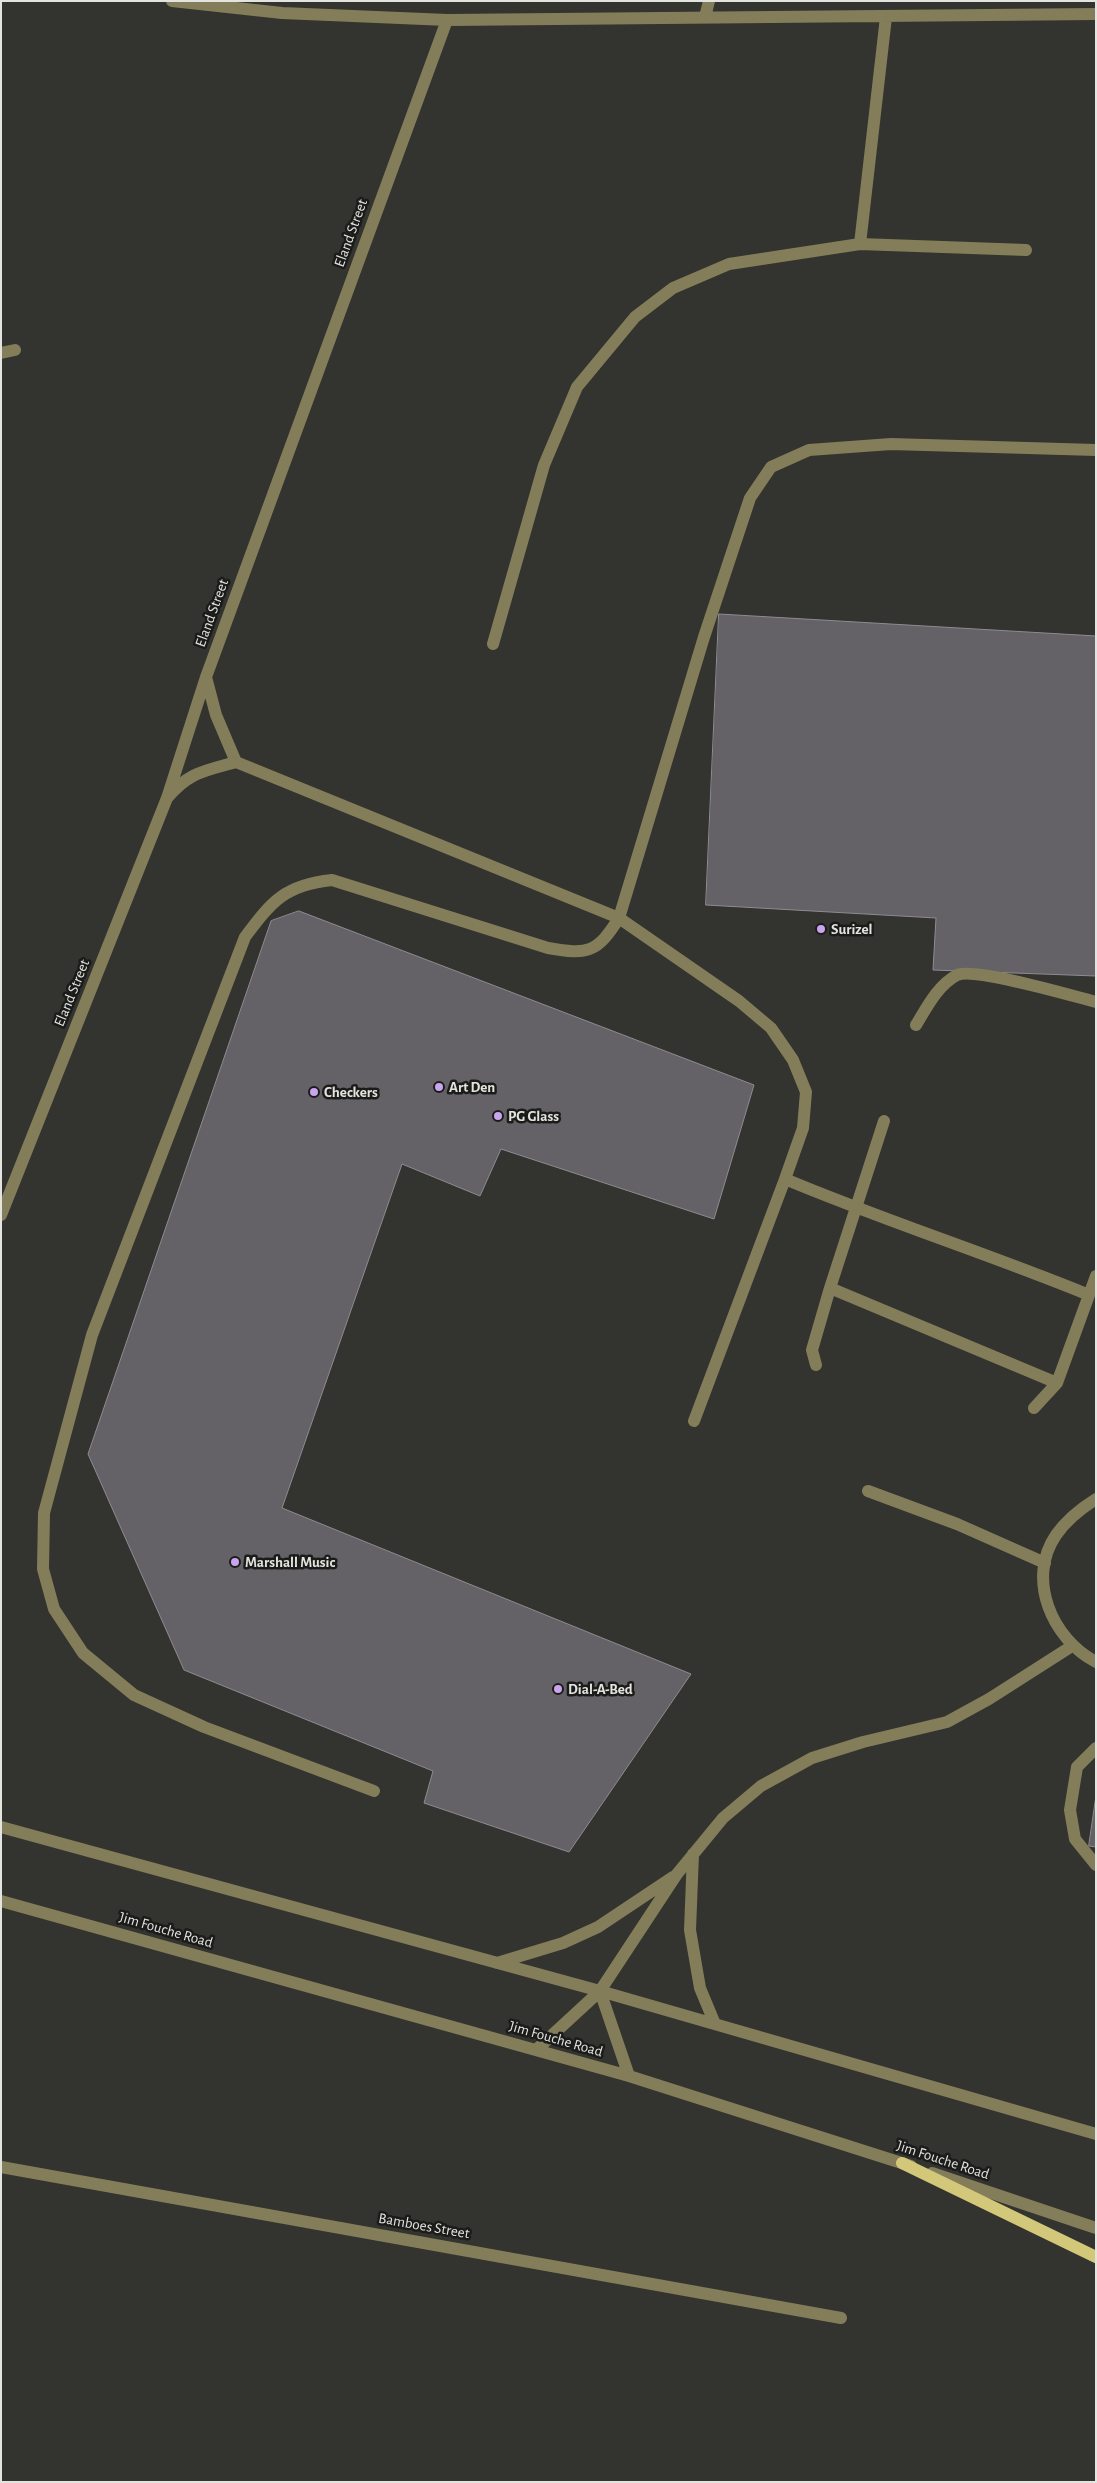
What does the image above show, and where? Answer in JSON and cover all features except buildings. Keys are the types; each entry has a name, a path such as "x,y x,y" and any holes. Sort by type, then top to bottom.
{"main road":[{"path":"902,2163 1096,2257"}],"street":[{"path":"172,1 283,7 447,20 1096,14"},
{"path":"705,17 709,1"},
{"path":"860,244 886,17"},
{"name":"Eland Street","path":"1,1215 167,798 206,677 447,20"},
{"path":"493,644 544,466 577,387 635,317 673,288 729,264 860,244 1026,250"},
{"path":"1,353 15,350"},
{"path":"374,1791 204,1727 134,1695 83,1653 54,1609 43,1569 44,1513 92,1335 246,937 270,904 292,889 311,882 332,880 548,948 573,952 592,950 606,938 619,918 704,637 750,498 771,467 809,450 892,444 1096,450"},
{"path":"206,677 216,715 236,762"},
{"path":"167,798 181,782 196,773 236,762 619,918 739,1001 770,1028 793,1060 806,1092 803,1128 694,1421"},
{"path":"916,1025 940,988 964,973 990,976 1096,1002"},
{"path":"816,1365 812,1350 884,1121"},
{"path":"785,1179 857,1209 939,1237 1089,1295"},
{"path":"1034,1408 1057,1383 1096,1276"},
{"path":"830,1288 1057,1383"},
{"path":"868,1491 956,1524 1045,1562"},
{"path":"1096,1499 1072,1515 1055,1536 1045,1562 1044,1585 1048,1608 1057,1628 1072,1646 1096,1662"},
{"path":"536,2050 600,1991 677,1874 723,1818 761,1786 804,1763 863,1742 947,1722 989,1699 1072,1646"},
{"path":"1096,1748 1077,1767 1070,1810 1075,1839 1096,1865"},
{"path":"1,1827 600,1991 1096,2134"},
{"path":"693,1854 690,1930 700,1988 715,2024"},
{"path":"497,1963 563,1943 598,1927 677,1874"},
{"name":"Jim Fouche Road","path":"1,1901 629,2076 902,2163 1096,2228"},
{"path":"600,1991 629,2076"},
{"name":"Bamboes Street","path":"1,2167 841,2318"}],"place":[{"name":"Surizel","path":"821,929"},
{"name":"Art Den","path":"439,1087"},
{"name":"Checkers","path":"314,1092"},
{"name":"PG Glass","path":"498,1116"},
{"name":"Marshall Music","path":"235,1562"},
{"name":"Dial-A-Bed","path":"558,1689"}]}
